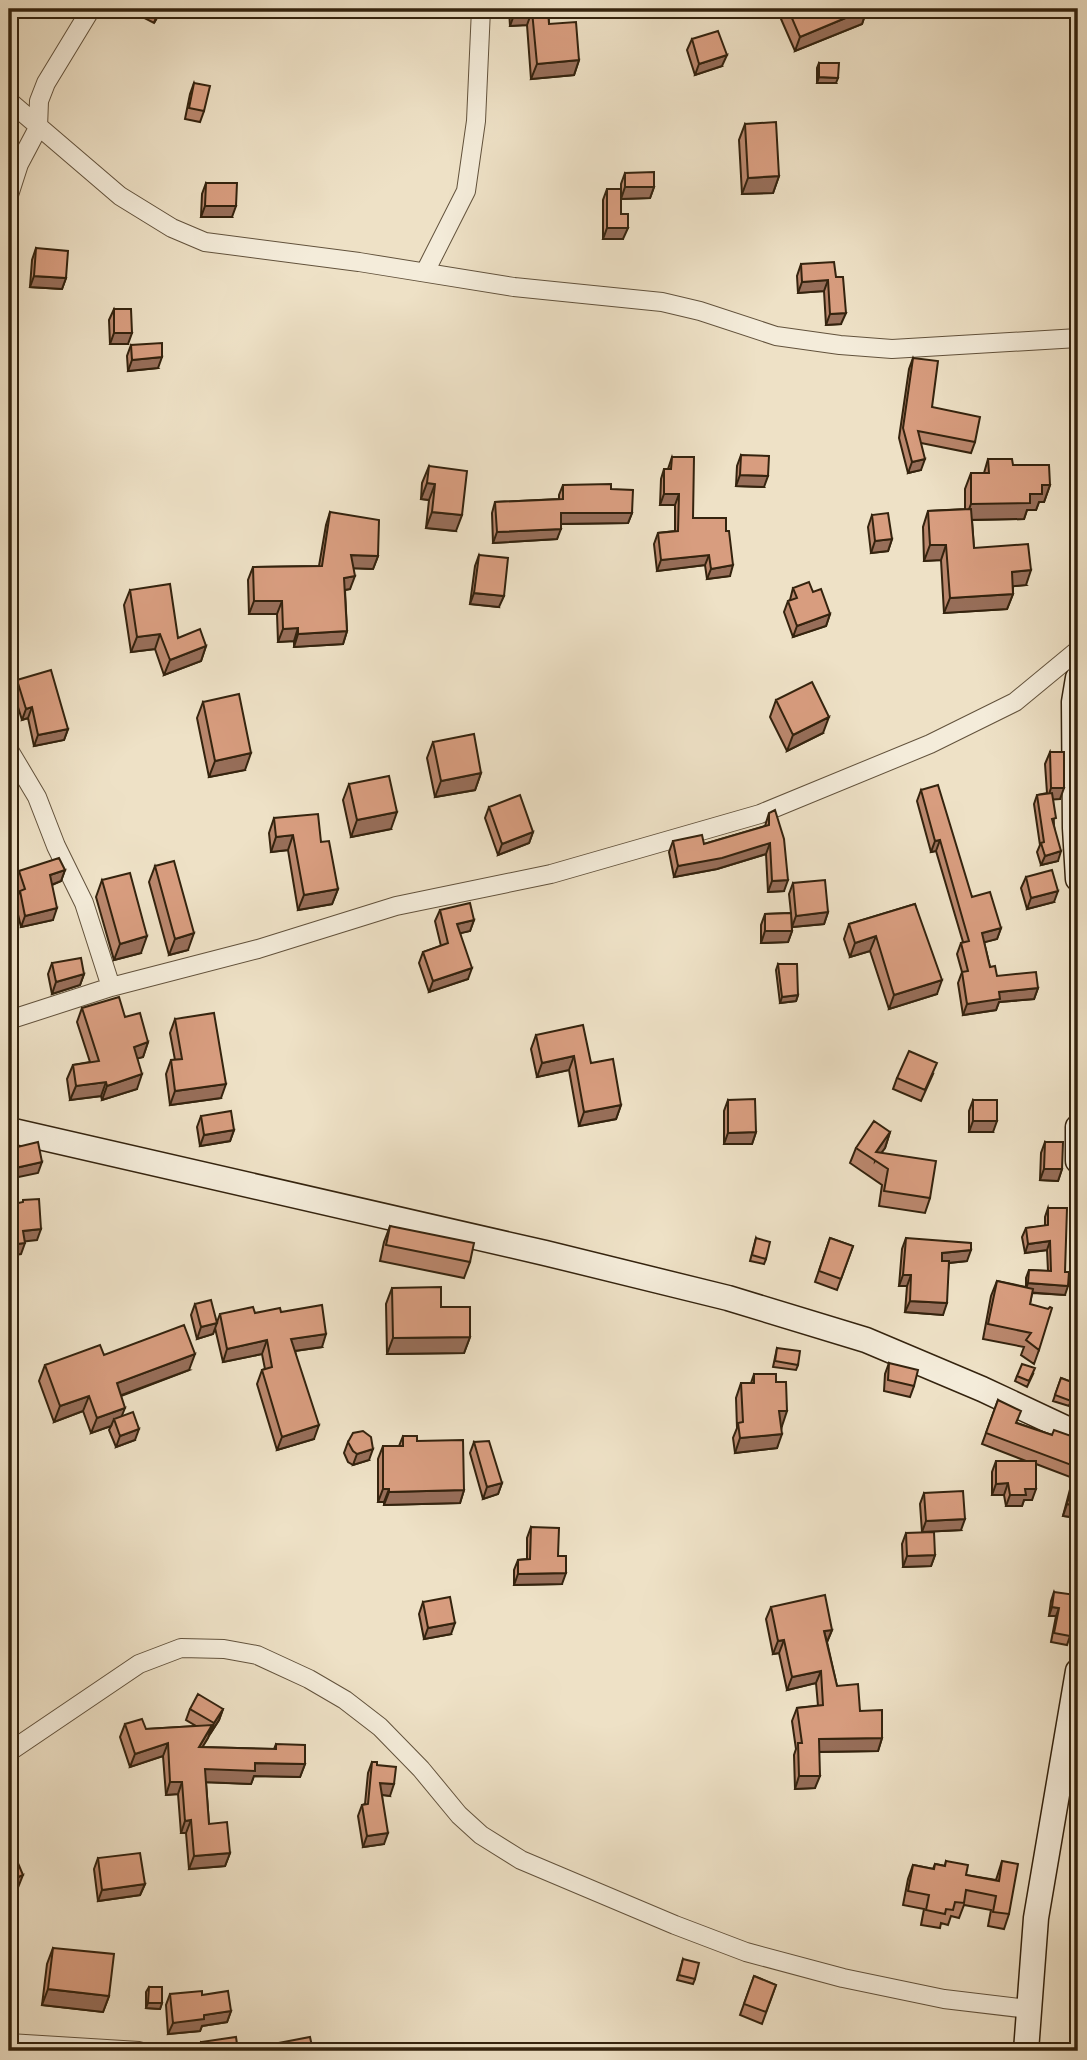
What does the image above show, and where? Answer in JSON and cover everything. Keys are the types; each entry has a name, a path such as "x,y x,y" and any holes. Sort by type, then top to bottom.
{"main road":[{"path":"1078,678 1074,702 1078,879"},
{"path":"1078,1127 1078,1161"},
{"path":"9,1129 728,1298 866,1340 982,1389 1078,1434"},
{"path":"1026,2051 1036,1918 1078,1671"}],"street":[{"path":"9,195 19,164 38,128 39,101 46,83 91,9"},
{"path":"425,272 466,191 475,121 481,9"},
{"path":"9,101 120,196 147,214 205,242 514,287 662,302 700,311 776,336 840,345 892,349 1078,338"},
{"path":"9,1020 111,987 258,949 397,906 551,874 760,814 930,744 1015,702 1078,650"},
{"path":"9,750 37,797 83,904 111,987"},
{"path":"9,1752 139,1664 181,1648 224,1649 257,1655 309,1679 345,1700 380,1727 466,1822 481,1835 521,1860 662,1920 746,1952 843,1978 944,1999 1028,2009"},
{"path":"9,2043 139,2051"}],"building":[{"path":"515,9 548,9 549,24 576,22 579,60 537,64 532,11 515,12"},
{"path":"788,9 867,9 800,37"},
{"path":"718,31 727,55 699,64 692,39"},
{"path":"819,63 839,63 838,78 819,77"},
{"path":"194,83 210,86 204,111 189,108"},
{"path":"776,122 779,176 748,178 745,124"},
{"path":"654,172 654,187 625,187 625,173"},
{"path":"206,183 237,183 236,206 205,206"},
{"path":"607,189 621,189 621,214 628,214 628,228 607,228"},
{"path":"36,248 68,251 66,278 34,276"},
{"path":"834,262 836,277 843,277 846,313 830,314 828,280 802,282 801,264"},
{"path":"114,309 131,309 132,333 114,333"},
{"path":"162,343 162,357 132,360 131,345"},
{"path":"913,358 938,361 932,407 980,417 975,442 918,431 925,459 912,462 903,428"},
{"path":"741,455 769,456 768,476 740,475"},
{"path":"672,457 694,457 693,518 726,518 733,565 711,569 709,555 661,560 658,533 678,531 679,494 664,494 664,469 671,469"},
{"path":"988,459 1012,459 1013,465 1049,465 1050,485 1042,485 1042,494 1030,494 1030,503 971,504 971,473 989,473"},
{"path":"429,466 467,471 462,515 432,512 435,484 427,483"},
{"path":"611,484 611,489 633,490 632,513 561,513 561,529 497,532 495,502 563,499 563,485"},
{"path":"971,509 974,548 1028,544 1031,570 1012,572 1013,594 950,598 946,545 930,545 928,511"},
{"path":"330,512 379,520 378,556 351,555 355,576 344,578 347,631 298,634 298,628 283,629 282,601 254,601 253,567 322,566"},
{"path":"888,513 892,539 875,541 872,515"},
{"path":"479,555 508,558 504,596 474,593"},
{"path":"809,582 813,592 821,589 830,614 797,626 788,601 797,598 793,588"},
{"path":"170,584 178,638 200,629 206,646 170,660 160,634 137,637 130,590"},
{"path":"51,670 68,729 38,735 32,707 26,709 17,680"},
{"path":"812,682 829,717 793,735 776,700"},
{"path":"239,694 251,753 215,761 203,702"},
{"path":"474,734 481,773 441,781 433,742"},
{"path":"1050,752 1064,752 1064,788 1051,788"},
{"path":"389,776 397,812 357,820 349,784"},
{"path":"938,785 972,897 990,892 1001,928 982,933 990,967 995,966 997,976 1036,972 1038,988 999,992 1000,999 967,1004 962,972 968,971 961,943 969,941 940,840 935,841 921,790"},
{"path":"1052,793 1056,818 1052,819 1061,851 1045,856 1041,843 1044,842 1037,795"},
{"path":"520,795 533,832 502,844 489,807"},
{"path":"775,810 784,839 788,880 772,881 770,843 722,858 678,866 673,841 702,835 704,844 769,825 769,813"},
{"path":"318,814 321,842 329,841 338,889 304,895 293,835 276,837 274,818"},
{"path":"59,858 65,870 50,875 57,908 25,916 20,891 25,889 19,871"},
{"path":"174,861 194,933 175,939 155,866"},
{"path":"1052,870 1058,891 1031,898 1026,877"},
{"path":"130,873 147,936 120,944 102,880"},
{"path":"825,880 828,912 796,916 793,883"},
{"path":"470,903 474,920 457,924 472,968 433,981 423,952 448,943 440,910"},
{"path":"915,904 942,980 894,995 876,936 855,943 849,924"},
{"path":"791,913 792,931 765,931 765,914"},
{"path":"81,958 84,974 56,982 52,963"},
{"path":"778,964 797,964 798,995 782,997"},
{"path":"119,997 125,1017 140,1013 148,1042 134,1047 142,1074 107,1086 106,1082 76,1086 73,1065 99,1061 82,1008"},
{"path":"214,1013 226,1084 175,1091 171,1060 182,1059 175,1019"},
{"path":"583,1025 591,1063 613,1059 621,1105 584,1112 574,1056 542,1063 536,1035"},
{"path":"909,1051 937,1063 925,1090 897,1078"},
{"path":"755,1099 756,1132 728,1133 728,1100"},
{"path":"973,1100 997,1100 997,1121 973,1121"},
{"path":"231,1111 234,1130 204,1135 201,1116"},
{"path":"874,1121 890,1132 876,1152 936,1161 930,1198 884,1191 888,1169 856,1148"},
{"path":"38,1142 42,1162 11,1169 9,1149"},
{"path":"1045,1142 1063,1142 1062,1169 1044,1169"},
{"path":"39,1199 41,1229 23,1231 25,1243 9,1245 9,1205 23,1200"},
{"path":"1048,1208 1067,1208 1065,1272 1069,1272 1068,1286 1028,1283 1029,1270 1051,1271 1050,1241 1028,1244 1026,1228 1048,1225"},
{"path":"390,1226 474,1243 470,1262 386,1245"},
{"path":"756,1238 770,1242 766,1259 752,1255"},
{"path":"830,1238 853,1246 841,1279 819,1271"},
{"path":"906,1238 971,1243 971,1250 942,1253 942,1261 949,1261 947,1303 910,1301 911,1275 903,1275"},
{"path":"997,1281 1033,1289 1030,1304 1052,1308 1039,1350 1026,1340 1031,1333 988,1324"},
{"path":"441,1287 441,1307 470,1307 470,1337 393,1338 392,1288"},
{"path":"211,1300 217,1323 201,1327 195,1304"},
{"path":"322,1305 326,1334 291,1339 319,1425 282,1437 262,1370 272,1367 267,1340 227,1349 220,1314 253,1307 255,1313"},
{"path":"184,1325 195,1354 117,1383 125,1408 97,1418 89,1396 60,1406 45,1365 100,1345 104,1355"},
{"path":"777,1348 800,1351 798,1365 775,1361"},
{"path":"889,1363 918,1370 914,1386 888,1380"},
{"path":"1022,1364 1035,1368 1029,1381 1017,1376"},
{"path":"754,1374 776,1374 776,1382 786,1382 787,1411 779,1411 782,1434 740,1438 738,1423 743,1422 741,1383 754,1383"},
{"path":"1061,1378 1077,1384 1071,1401 1055,1395"},
{"path":"998,1400 1021,1411 1016,1423 1052,1435 1054,1430 1077,1438 1078,1506 1067,1504 1077,1467 986,1433"},
{"path":"133,1412 139,1429 120,1436 114,1419"},
{"path":"363,1431 371,1437 373,1449 357,1454 348,1442 353,1433"},
{"path":"403,1436 417,1436 417,1441 463,1440 464,1490 389,1492 389,1489 383,1489 383,1446 403,1446"},
{"path":"489,1441 502,1483 487,1487 474,1442"},
{"path":"996,1461 1036,1461 1036,1489 1025,1489 1026,1495 1010,1495 1008,1483 996,1484"},
{"path":"963,1491 965,1519 926,1521 924,1493"},
{"path":"531,1527 559,1528 558,1556 566,1556 566,1573 518,1574 518,1560 530,1559"},
{"path":"934,1532 935,1555 907,1556 906,1533"},
{"path":"1054,1592 1076,1595 1070,1636 1054,1633 1059,1608 1052,1607"},
{"path":"825,1595 832,1630 824,1631 837,1686 858,1684 860,1711 882,1710 882,1738 819,1739 820,1776 799,1776 798,1743 802,1743 797,1708 823,1705 821,1671 792,1677 784,1640 778,1641 771,1607"},
{"path":"450,1597 455,1623 428,1628 423,1602"},
{"path":"198,1694 223,1709 214,1723 190,1709"},
{"path":"142,1719 146,1729 212,1725 199,1747 276,1749 276,1744 305,1745 305,1764 255,1763 255,1771 205,1769 209,1824 227,1822 230,1853 194,1856 191,1820 185,1821 182,1782 170,1782 168,1743 135,1754 125,1724"},
{"path":"372,1762 396,1767 394,1784 380,1783 388,1833 367,1836 362,1805 368,1804"},
{"path":"9,1842 23,1875 9,1881"},
{"path":"140,1853 145,1884 102,1890 98,1858"},
{"path":"946,1861 968,1865 966,1875 999,1881 1002,1861 1018,1864 1009,1914 993,1912 996,1896 966,1890 964,1903 955,1902 953,1910 946,1909 945,1914 926,1910 929,1895 908,1891 913,1865 934,1869 935,1864 945,1866"},
{"path":"53,1948 114,1954 109,1996 48,1989"},
{"path":"683,1959 699,1963 695,1979 679,1975"},
{"path":"754,1976 776,1985 766,2012 744,2004"},
{"path":"149,1987 162,1987 162,2003 148,2003"},
{"path":"202,1991 202,1995 228,1991 231,2011 204,2015 204,2019 173,2023 170,1994"},
{"path":"236,2037 238,2051 202,2051 201,2042"},
{"path":"310,2037 313,2051 274,2051 273,2044"}]}
